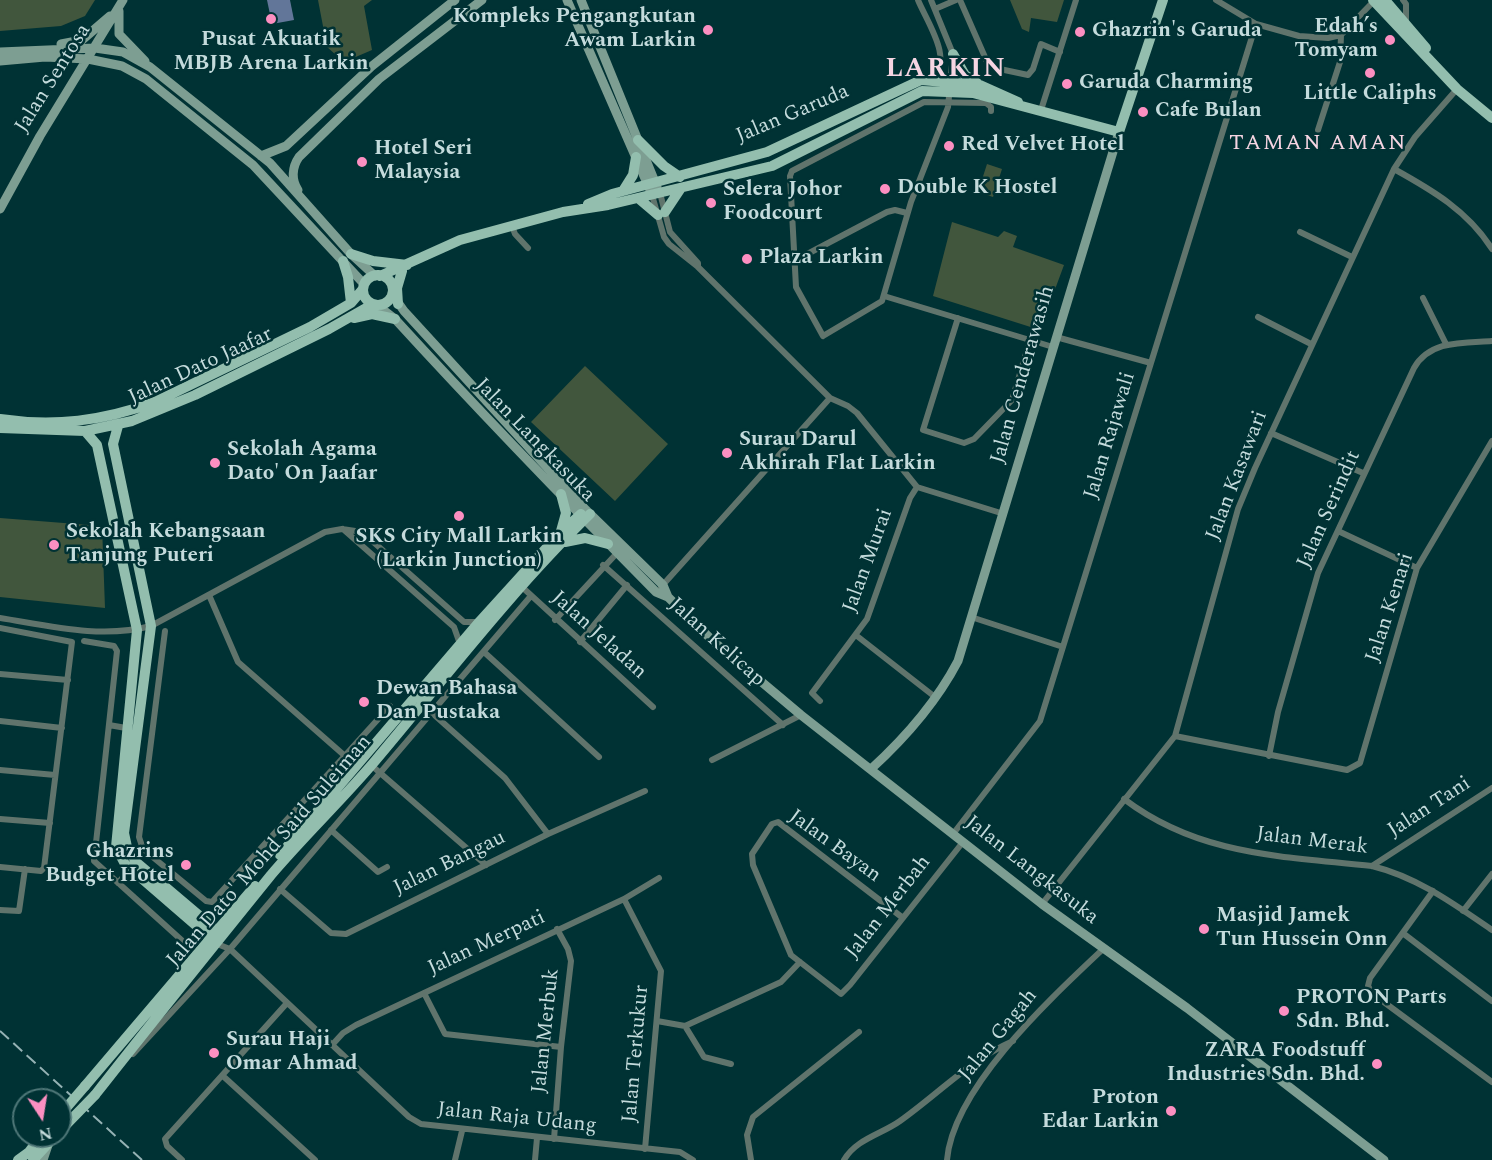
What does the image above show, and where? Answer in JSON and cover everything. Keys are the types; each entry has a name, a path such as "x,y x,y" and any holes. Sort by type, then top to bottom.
{"main road":[{"path":"261,156 286,146 372,66 455,0"},
{"path":"305,203 293,183 295,162 299,157 379,79 482,0"},
{"path":"567,0 636,157 654,189"},
{"path":"581,0 638,140 654,189"},
{"name":"Jalan Cenderawasih","path":"872,769 896,746 935,697 958,661 1119,132 1163,0"},
{"path":"1373,0 1457,90 1492,118"},
{"path":"1385,0 1461,85 1492,111"},
{"path":"42,48 82,40 92,34 121,3"},
{"path":"121,3 119,34 150,67 261,156 305,203 347,257 364,287 365,298 375,304 386,302 407,266"},
{"name":"Jalan Sentosa","path":"0,209 40,136 121,3"},
{"path":"0,52 42,48 95,48 123,52 150,67"},
{"path":"953,54 965,75 980,85"},
{"path":"0,61 45,57 88,59 122,66 146,79 253,165 347,257 389,281 392,292"},
{"name":"Jalan Garuda","path":"681,182 767,152 907,85 931,80 950,92 980,85 1024,105"},
{"name":"Jalan Garuda","path":"573,210 623,191 654,189 772,166 922,91 973,93 1119,132"},
{"path":"638,140 681,182 662,214 638,198"},
{"path":"623,191 633,175 636,157"},
{"name":"Jalan Garuda","path":"378,276 407,266 433,250 457,241 573,210 638,198 654,189"},
{"path":"347,257 407,266"},
{"path":"347,257 351,303"},
{"path":"398,304 398,288 407,266"},
{"path":"364,287 378,276"},
{"name":"Jalan Dato Jaafar","path":"0,419 57,423 80,422 128,412 191,387 310,327 351,303 364,287"},
{"name":"Jalan Langkasuka","path":"392,292 398,304 585,514 659,589"},
{"name":"Jalan Dato Jaafar","path":"0,428 85,431 118,426 195,395 375,304"},
{"name":"Jalan Langkasuka","path":"375,304 395,319 489,422 561,494 585,514 617,553 668,597 714,642 801,715 880,775 963,843 1103,950 1187,1008 1384,1160"},
{"path":"348,319 372,314 395,319"},
{"path":"118,426 113,444 152,626 124,833 134,866"},
{"path":"85,431 97,446 137,630 114,839 118,854 221,940"},
{"path":"560,534 566,513 561,494"},
{"name":"Jalan Dato' Mohd Said Suleiman","path":"72,1101 221,940 272,874 376,768 422,706 460,646 480,621 560,534 585,514"},
{"name":"Jalan Dato' Mohd Said Suleiman","path":"72,1117 109,1078 167,1001 585,514"},
{"path":"559,546 576,538 609,544"},
{"name":"Jalan Cenderawasih","path":"880,775 896,746"},
{"path":"18,1160 35,1148"},
{"path":"33,1160 43,1148"}],"street":[{"path":"918,0 942,57 940,71 931,80"},
{"path":"788,158 792,171 790,176 797,291 823,336 877,306 884,296 908,213 950,92 953,54 932,0"},
{"path":"935,9 958,0 988,64 995,68 1028,75 1033,69 1041,44 1060,52"},
{"path":"1041,110 1076,0"},
{"path":"1216,0 1256,24 1299,36 1328,38 1341,35 1373,0"},
{"path":"1403,0 1406,4 1406,25"},
{"name":"Jalan Rajawali","path":"953,834 1041,721 1256,24"},
{"path":"1318,130 1340,62 1341,35"},
{"name":"Jalan Kasawari","path":"1042,904 1174,736 1238,509 1271,433 1394,169 1415,137 1457,90"},
{"path":"792,171 920,103 950,92 986,104 991,107 991,111"},
{"path":"1394,169 1440,195 1463,214 1492,249"},
{"path":"654,189 662,214 674,238 698,263 698,267 830,398 857,413 917,487 1004,514"},
{"path":"794,261 887,212 896,210 908,213"},
{"path":"512,226 515,234 528,248"},
{"path":"1300,232 1352,257"},
{"path":"884,296 1053,347"},
{"path":"1423,298 1446,344"},
{"path":"1258,317 1311,344"},
{"path":"958,318 923,430 964,443 974,439 1012,399 1030,340"},
{"path":"1056,337 1151,363"},
{"name":"Jalan Serindit","path":"1269,756 1278,712 1318,573 1363,473 1419,359 1435,348 1446,344 1492,341"},
{"path":"659,589 830,398"},
{"path":"1271,433 1363,473"},
{"name":"Jalan Kenari","path":"1269,756 1347,770 1360,763 1417,568 1492,441"},
{"name":"Jalan Murai","path":"820,701 813,694 817,684 857,636 867,619 910,498 917,487"},
{"path":"0,618 79,630 118,633 137,630 152,626 325,532 342,529 362,532 464,622 480,621"},
{"path":"342,529 454,627 458,633 460,646"},
{"path":"1338,531 1417,568"},
{"path":"555,620 617,553"},
{"name":"Jalan Kelicap","path":"603,566 783,725"},
{"path":"580,642 627,585"},
{"name":"Jalan Jeladan","path":"522,587 555,620 653,707"},
{"path":"209,595 238,662 345,756"},
{"path":"530,597 484,652 422,706 505,778 548,834"},
{"path":"971,617 1063,647"},
{"path":"0,628 72,642 44,868 41,871 0,867"},
{"path":"165,631 139,837 148,853 206,901 212,902 390,706"},
{"path":"857,636 935,697"},
{"path":"84,641 116,648 94,854 97,865 187,945"},
{"path":"484,652 599,757"},
{"path":"0,674 68,680"},
{"path":"712,760 801,715"},
{"path":"0,721 62,728"},
{"path":"138,724 153,726"},
{"path":"109,725 126,728"},
{"path":"1174,736 1269,756"},
{"path":"221,940 280,889 331,830 376,768 486,865"},
{"path":"0,770 55,776"},
{"name":"Jalan Tani","path":"1372,866 1492,788"},
{"name":"Jalan Bangau","path":"280,889 331,933 346,934 548,834 645,791"},
{"name":"Jalan Merak","path":"1124,799 1173,831 1219,846 1372,866 1387,870 1433,891 1492,930"},
{"path":"0,819 50,824"},
{"name":"Jalan Bayan","path":"800,962 791,955 782,938 753,865 754,850 771,824 778,822 903,918"},
{"path":"331,830 378,872 387,867"},
{"name":"Jalan Merbah","path":"800,962 842,994 963,843"},
{"path":"118,883 148,853"},
{"name":"Jalan Tani","path":"1386,856 1387,870"},
{"path":"0,910 19,911 25,870"},
{"path":"1463,910 1492,874"},
{"name":"Jalan Merpati","path":"332,1045 343,1032 624,899 659,879"},
{"path":"1433,891 1370,978 1368,986 1373,994 1492,1082"},
{"name":"Jalan Terkukur","path":"624,899 661,971 645,1149"},
{"name":"Jalan Merbuk","path":"554,1139 571,961 568,949 557,929"},
{"path":"1404,934 1492,1001"},
{"name":"Jalan Raja Udang","path":"221,940 409,1117 421,1124 462,1131 680,1152 693,1160"},
{"name":"Jalan Gagah","path":"946,1160 952,1130 960,1112 1013,1041 1046,1003 1103,950"},
{"path":"657,1021 685,1026 781,982 800,962"},
{"path":"423,993 445,1034 561,1047"},
{"path":"182,1160 167,1146 165,1139 287,1003"},
{"path":"685,1026 704,1057 731,1064"},
{"path":"751,1160 747,1135 753,1117 859,1032"},
{"path":"844,1160 855,1147 897,1123 964,1070 994,1049 1013,1041"},
{"path":"223,1076 315,1160"},
{"path":"455,1160 462,1131"},
{"path":"535,1160 537,1138"}],"green space":[{"path":"0,0 95,0 85,16 61,26 0,31"},
{"path":"318,0 372,0 364,6 372,50 344,62 327,47"},
{"path":"1010,0 1064,0 1057,22 1031,18 1029,32 1022,29"},
{"path":"987,164 1002,169 993,197 978,192"},
{"path":"952,222 998,237 1004,231 1017,236 1013,247 1064,265 1040,330 933,296"},
{"path":"585,366 668,444 615,501 531,422"},
{"path":"0,518 102,526 105,608 0,597"}],"water":[{"path":"267,0 290,0 294,20 272,24"}],"railway":[{"path":"0,1031 142,1160"}],"place":[{"name":"Pusat Akuatik MBJB Arena Larkin","path":"271,19"},
{"name":"Kompleks Pengangkutan Awam Larkin","path":"708,30"},
{"name":"Ghazrin's Garuda","path":"1080,32"},
{"name":"Edah’s Tomyam","path":"1390,40"},
{"name":"Little Caliphs","path":"1370,73"},
{"name":"Garuda Charming","path":"1067,84"},
{"name":"Cafe Bulan","path":"1143,112"},
{"name":"Red Velvet Hotel","path":"949,146"},
{"name":"Hotel Seri Malaysia","path":"362,162"},
{"name":"Double K Hostel","path":"885,189"},
{"name":"Selera Johor Foodcourt","path":"711,203"},
{"name":"Plaza Larkin","path":"747,259"},
{"name":"Surau Darul Akhirah Flat Larkin","path":"727,453"},
{"name":"Sekolah Agama Dato' On Jaafar","path":"215,463"},
{"name":"SKS City Mall Larkin (Larkin Junction)","path":"459,516"},
{"name":"Sekolah Kebangsaan Tanjung Puteri","path":"54,545"},
{"name":"Dewan Bahasa Dan Pustaka","path":"364,702"},
{"name":"Ghazrins Budget Hotel","path":"186,865"},
{"name":"Masjid Jamek Tun Hussein Onn","path":"1204,929"},
{"name":"PROTON Parts Sdn. Bhd.","path":"1284,1011"},
{"name":"Surau Haji Omar Ahmad","path":"214,1053"},
{"name":"ZARA Foodstuff Industries Sdn. Bhd.","path":"1377,1064"},
{"name":"Proton Edar Larkin","path":"1171,1111"}],"district":[{"name":"LARKIN","path":"946,71"},
{"name":"TAMAN AMAN","path":"1318,145"}]}
